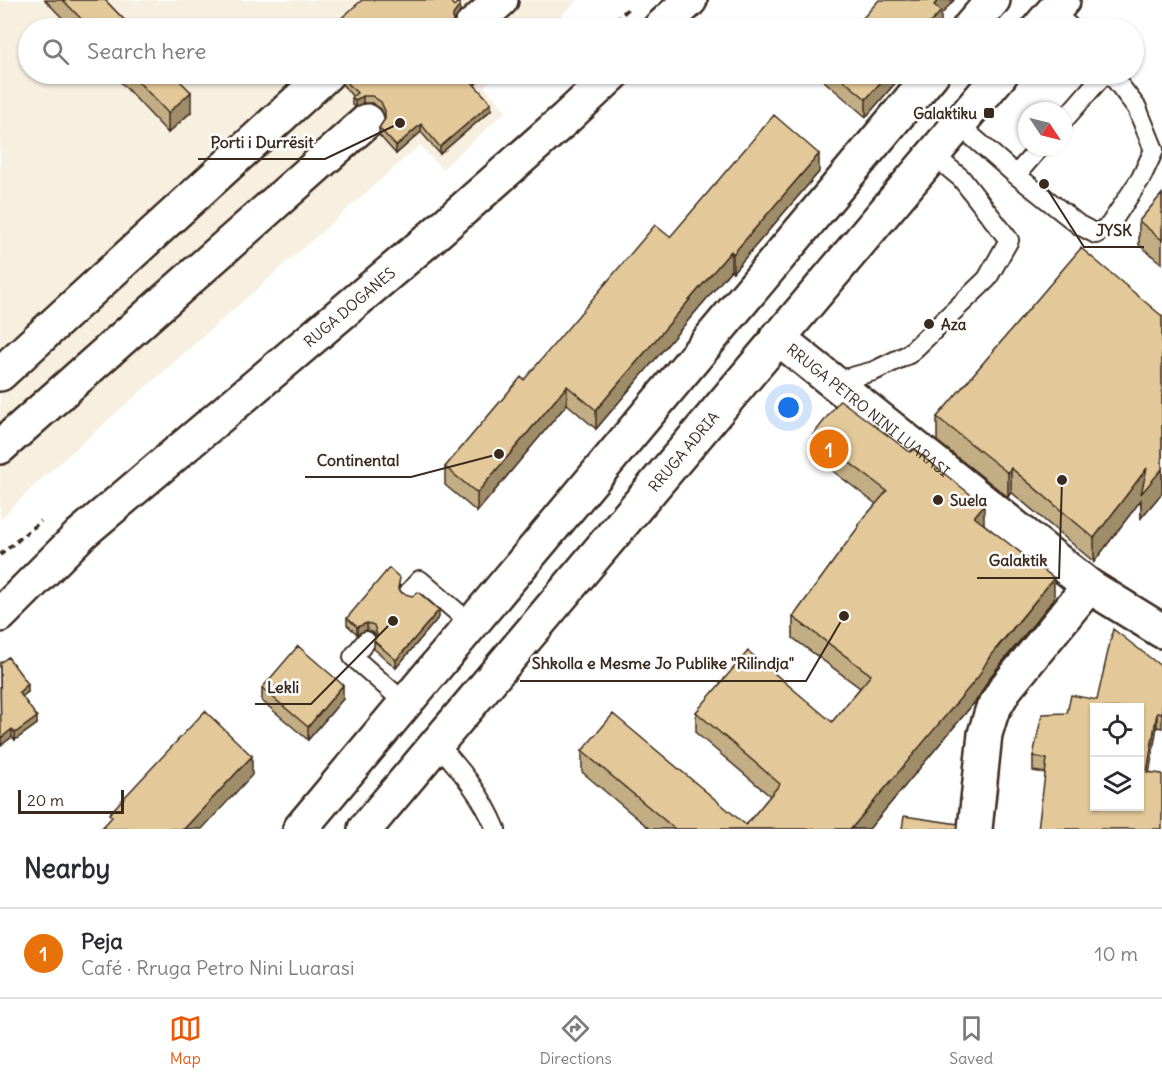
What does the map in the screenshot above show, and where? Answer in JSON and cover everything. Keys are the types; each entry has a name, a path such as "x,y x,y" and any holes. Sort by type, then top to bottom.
{"main road":[{"path":"481,18 501,0"},
{"path":"671,18 690,0"},
{"path":"978,18 993,0"},
{"path":"0,375 316,84"},
{"name":"RUGA DOGANES","path":"81,534 435,235 602,84"},
{"path":"300,829 924,84"},
{"name":"RRUGA ADRIA","path":"365,829 992,84"},
{"path":"0,447 367,121"},
{"name":"RRUGA PETRO NINI LUARASI","path":"777,337 1089,586 1162,631"},
{"path":"0,590 81,534"},
{"path":"0,615 81,534"},
{"path":"975,829 985,734 992,711 1005,689 1089,586"}],"lane":[{"path":"1072,111 1095,84"},
{"path":"958,124 1016,175 1079,225 1096,234 1109,226 1141,178 1154,150 1137,108 1119,84"},
{"path":"833,382 874,371 909,354 987,279 1009,240 961,178 932,154"},
{"path":"1016,175 1032,156"},
{"path":"410,592 420,580 471,624"},
{"path":"366,641 353,657 405,703"},
{"path":"436,742 469,779 486,806 496,829"}],"path":[{"path":"618,18 630,7"}],"shaded area":[{"path":"0,0 578,0 558,18 18,18 18,84 486,84 484,86 506,111 442,169 420,145 37,483 0,519"}],"building":[{"path":"63,0 105,0 122,18 80,18"},
{"path":"362,0 449,0 454,6 458,2 460,5 453,18 341,18"},
{"path":"879,0 939,0 934,5 941,11 935,18 863,18"},
{"path":"140,84 183,84 191,92 168,113"},
{"path":"349,84 474,84 491,103 440,147 421,124 396,146 379,128 385,119 385,111 381,102 372,96 363,96 355,100 352,97 357,93"},
{"path":"848,84 879,84 866,99"},
{"path":"774,115 819,154 733,254 731,251 596,410 567,386 477,493 445,467 521,377 524,380 655,225 670,237"},
{"path":"1162,194 1162,240 1139,221"},
{"path":"1081,248 1162,316 1162,469 1141,494 1147,468 1094,538 1011,468 1008,473 937,417"},
{"path":"840,400 910,452 913,449 984,505 974,517 1054,578 990,656 978,677 851,829 675,829 582,751 613,714 746,825 780,784 696,712 748,651 832,722 871,675 793,617 858,525 887,491 813,435"},
{"path":"389,568 400,578 398,588 402,593 412,596 418,592 439,610 396,660 374,641 377,635 374,625 367,623 357,627 347,618"},
{"path":"1113,629 1162,667 1162,714 1157,713 1147,772 1162,774 1162,829 1038,829 1047,759 1033,756 1042,714 1067,713 1071,695 1097,700"},
{"path":"298,646 343,685 308,727 262,688"},
{"path":"8,657 28,684 19,692 37,717 15,733 12,729 1,738 0,663"},
{"path":"205,711 252,756 184,829 101,829 112,817 109,814"},
{"path":"904,816 958,824 957,829 902,829"}],"place":[{"name":"Galaktiku","path":"989,113"},
{"name":"Porti i Durrësit","path":"400,123"},
{"name":"JYSK","path":"1044,184"},
{"name":"Aza","path":"929,324"},
{"name":"Peja","path":"829,449"},
{"name":"Continental","path":"499,454"},
{"name":"Galaktik","path":"1062,480"},
{"name":"Suela","path":"938,500"},
{"name":"Shkolla e Mesme Jo Publike \"Rilindja\"","path":"844,616"},
{"name":"Lekli","path":"393,621"}]}
